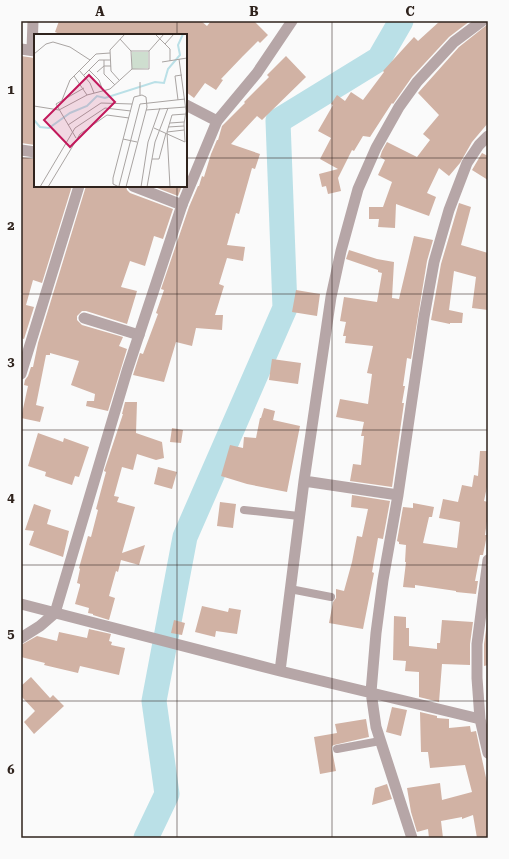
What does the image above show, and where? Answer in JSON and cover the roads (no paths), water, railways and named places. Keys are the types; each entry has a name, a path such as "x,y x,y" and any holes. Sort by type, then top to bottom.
{"street":[{"path":"29,50 33,21"},
{"path":"21,638 40,626 54,614 139,335 182,205 217,121 257,73 292,21"},
{"path":"280,671 299,516 331,297 340,251 358,189 376,148 399,107 417,82 454,42 482,21"},
{"path":"187,106 217,121"},
{"path":"412,838 376,727 371,692 383,580 398,495 424,317 434,262 449,210 467,163 479,145 488,136"},
{"path":"21,150 34,152"},
{"path":"21,374 79,187"},
{"path":"136,187 182,205"},
{"path":"84,318 139,335"},
{"path":"304,481 398,495"},
{"path":"488,560 477,644 477,678 480,719 488,753"},
{"path":"21,604 54,614 280,671 480,719"}],"lane":[{"path":"244,510 299,516"},
{"path":"290,589 331,597"},
{"path":"337,749 380,741"}],"waterway":[{"path":"146,838 167,794 154,701 185,537 285,308 278,121 379,59 401,21"}]}
